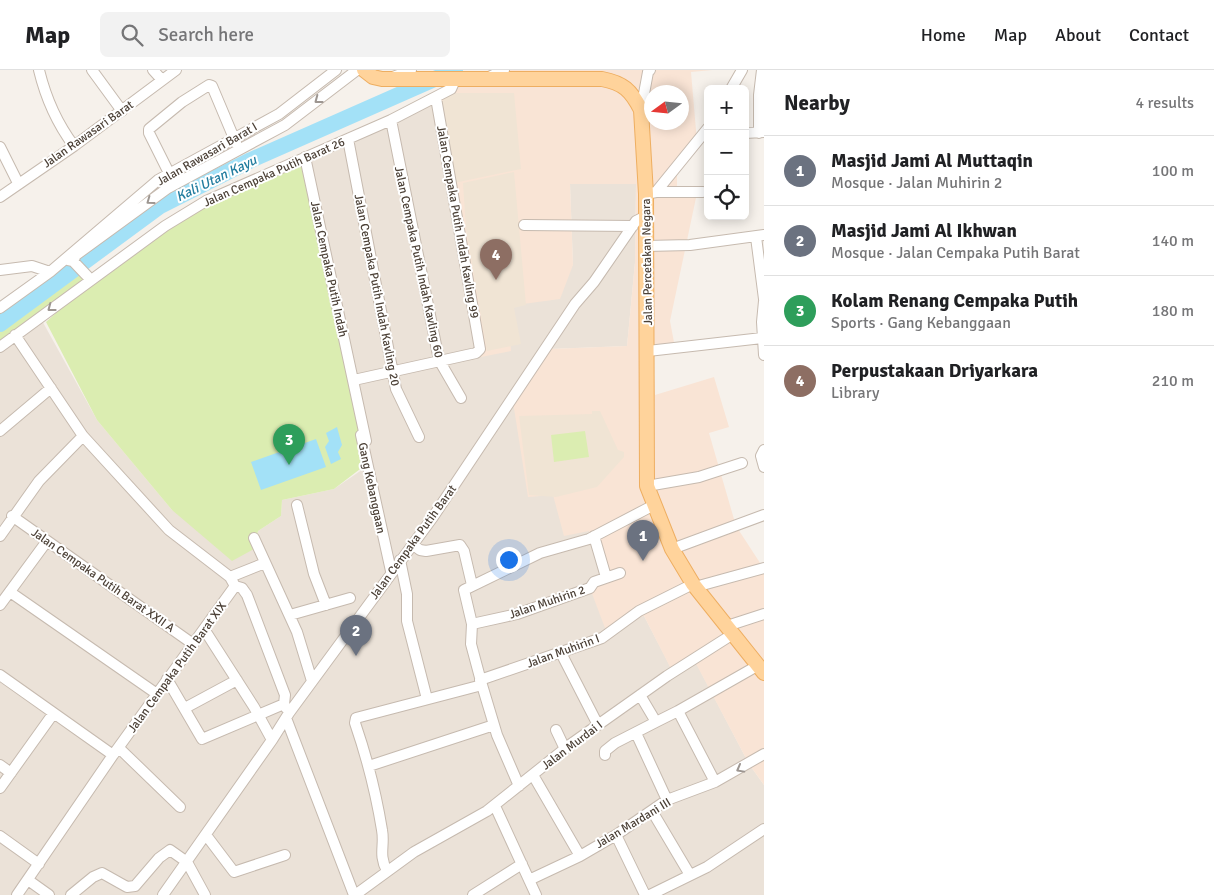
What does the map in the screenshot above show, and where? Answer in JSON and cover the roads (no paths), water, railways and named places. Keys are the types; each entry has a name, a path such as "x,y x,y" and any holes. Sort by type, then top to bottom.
{"main road":[{"path":"364,70 376,78 388,79 410,75 455,80 558,74 602,79 618,82 633,97 641,110"},
{"name":"Jalan Percetakan Negara","path":"641,110 651,193 646,216 647,486 672,548 694,586 760,664"}],"street":[{"path":"39,70 44,92 56,120 74,146"},
{"path":"92,70 122,111"},
{"path":"153,70 162,80"},
{"name":"Jalan Rawasari Barat","path":"0,197 74,146 176,70"},
{"name":"Jalan Rawasari Barat I","path":"74,262 76,255 169,173 279,114 336,70"},
{"name":"Jalan Rawasari Barat I","path":"0,308 120,218 175,184 285,125 357,70"},
{"path":"484,79 504,70"},
{"path":"641,110 648,72 650,70"},
{"path":"733,85 742,70"},
{"path":"749,132 762,132 759,95 762,70"},
{"name":"Jalan Cempaka Putih Barat 26","path":"0,347 89,278 176,218 206,201 391,120 436,98 454,88 455,80"},
{"path":"175,184 149,133 149,129 209,84 212,86 240,150"},
{"name":"Jalan Cempaka Putih Indah Kavling 99","path":"436,98 481,346 476,353 439,360"},
{"name":"Jalan Cempaka Putih Indah Kavling 60","path":"391,120 439,360 461,398"},
{"path":"651,193 704,134"},
{"name":"Jalan Cempaka Putih Indah Kavling 20","path":"348,139 392,371 400,399 419,437"},
{"path":"0,147 18,183"},
{"name":"Jalan Cempaka Putih Indah","path":"305,157 366,441"},
{"path":"651,193 703,192"},
{"name":"Jalan Cempaka Putih Barat","path":"163,895 272,740 286,712 312,681 391,571 433,517 562,322 639,218 646,216"},
{"path":"524,225 633,226"},
{"path":"646,246 690,245 760,236 764,300 762,338 764,355"},
{"path":"60,262 66,260 74,262 89,278"},
{"path":"0,270 32,266 50,272"},
{"path":"15,335 83,436 170,530 242,588 247,595 285,695 286,712 355,895"},
{"path":"648,351 762,338"},
{"path":"354,380 439,360"},
{"path":"0,431 51,388"},
{"name":"Gang Kebanggaan","path":"358,406 356,408 357,421 391,571"},
{"path":"0,536 12,516 39,481 83,436"},
{"path":"762,453 764,467"},
{"path":"647,486 699,477 742,463"},
{"path":"297,504 314,574 326,605"},
{"path":"519,786 494,725 481,682 471,644 472,624 464,592 472,585 540,554 594,536 654,505"},
{"path":"672,548 764,515"},
{"name":"Jalan Cempaka Putih Barat XXII A","path":"12,516 193,644"},
{"path":"594,536 606,577"},
{"path":"254,538 290,615 312,681"},
{"path":"0,605 47,540"},
{"path":"412,544 420,550 426,551 460,545 464,551 472,585"},
{"path":"400,560 407,594 407,621 427,699"},
{"path":"233,582 265,563"},
{"name":"Jalan Muhirin I","path":"369,766 355,723 356,718 481,682 602,638 639,611 694,586 764,568"},
{"name":"Jalan Muhirin 2","path":"472,624 517,614 524,609 590,588 594,582 620,573"},
{"name":"Jalan Cempaka Putih Barat XIX","path":"17,895 167,679 204,629 233,582"},
{"path":"10,592 158,694"},
{"path":"290,615 350,598"},
{"name":"Jalan Murdai I","path":"355,895 414,852 495,806 565,749 730,630 764,614"},
{"path":"204,629 272,740"},
{"path":"561,653 598,725"},
{"path":"605,755 605,751 615,743 678,711 760,664"},
{"path":"0,675 53,714 116,752 180,807"},
{"path":"167,679 202,739 222,729 258,716 286,712"},
{"path":"185,708 237,680"},
{"path":"640,695 656,722"},
{"path":"678,711 715,782"},
{"path":"0,788 53,714"},
{"path":"387,871 381,857 383,832 369,766 494,725"},
{"path":"556,730 565,749"},
{"path":"636,733 667,800"},
{"name":"Jalan Mardani III","path":"529,880 580,856 616,835 667,800 715,782 764,754"},
{"path":"0,765 11,773"},
{"path":"533,775 580,856"},
{"path":"495,806 536,895"},
{"path":"652,810 690,875"},
{"path":"650,895 707,868 764,829"},
{"path":"206,835 234,872 285,855"},
{"path":"616,835 645,895"},
{"path":"0,836 39,864"},
{"path":"71,895 93,877 102,873 127,887 134,886 164,852 171,850 186,862 205,895"},
{"path":"473,895 522,864"},
{"path":"28,880 50,895"}],"water":[{"path":"337,427 342,445 338,452 341,459 331,464 325,447 329,441 326,433"},
{"path":"316,439 326,467 261,490 251,462"}],"waterway":[{"name":"Kali Utan Kayu","path":"0,324 160,206 251,160 455,70"}],"place":[{"name":"Perpustakaan Driyarkara","path":"496,280"},
{"name":"Kolam Renang Cempaka Putih","path":"289,465"},
{"name":"Masjid Jami Al Muttaqin","path":"643,561"},
{"name":"Masjid Jami Al Ikhwan","path":"356,656"}]}
